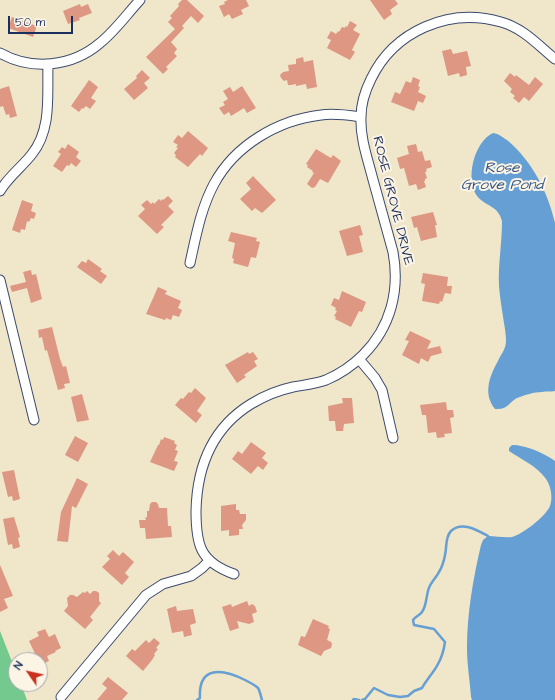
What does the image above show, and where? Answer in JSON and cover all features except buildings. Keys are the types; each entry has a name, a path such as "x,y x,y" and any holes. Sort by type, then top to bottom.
{"street":[{"path":"0,53 20,62 48,65 61,63 88,52 100,43 140,0"},
{"name":"ROSE GROVE DRIVE","path":"234,574 217,568 209,561 202,551 197,537 197,490 201,469 209,449 221,431 234,416 247,406 261,398 282,390 325,380 359,359 371,346 385,325 393,304 396,267 362,139 360,116 369,84 381,62 389,52 415,31 433,23 468,17 502,22 521,31 555,59"},
{"path":"0,191 34,152 45,129 47,116 48,65"},
{"path":"190,263 202,214 209,194 228,163 244,147 254,139 276,127 300,118 331,114 360,116"},
{"path":"0,280 34,420"},
{"path":"359,359 382,390 392,438"},
{"path":"60,697 146,595 163,584 191,576 209,561"}],"green space":[{"path":"0,631 8,652 8,692 24,692 27,700 0,700"}],"water":[{"name":"Rose Grove Pond","path":"493,133 507,140 516,148 531,167 548,200 555,223 555,391 523,396 499,409 495,409 491,403 488,391 492,373 506,344 499,286 502,221 495,209 480,200 477,196 473,189 472,180 473,162 476,152 486,138"},
{"path":"512,445 523,446 535,450 555,461 555,700 472,700 471,697 467,654 467,635 473,584 483,540 488,536 512,537 517,535 534,524 544,515 551,503 551,492 546,479 534,467 509,451 509,448"}],"waterway":[{"path":"362,700 365,699 374,688 388,695 400,697 408,696 414,691 422,688 435,670 443,653 445,642 434,629 414,625 413,620 424,609 430,586 442,566 449,533 455,528 465,527 474,529 488,536"},
{"path":"197,700 200,698 200,687 203,680 214,672 237,676 247,681 259,689 262,700"},
{"path":"353,700 359,700"}]}
